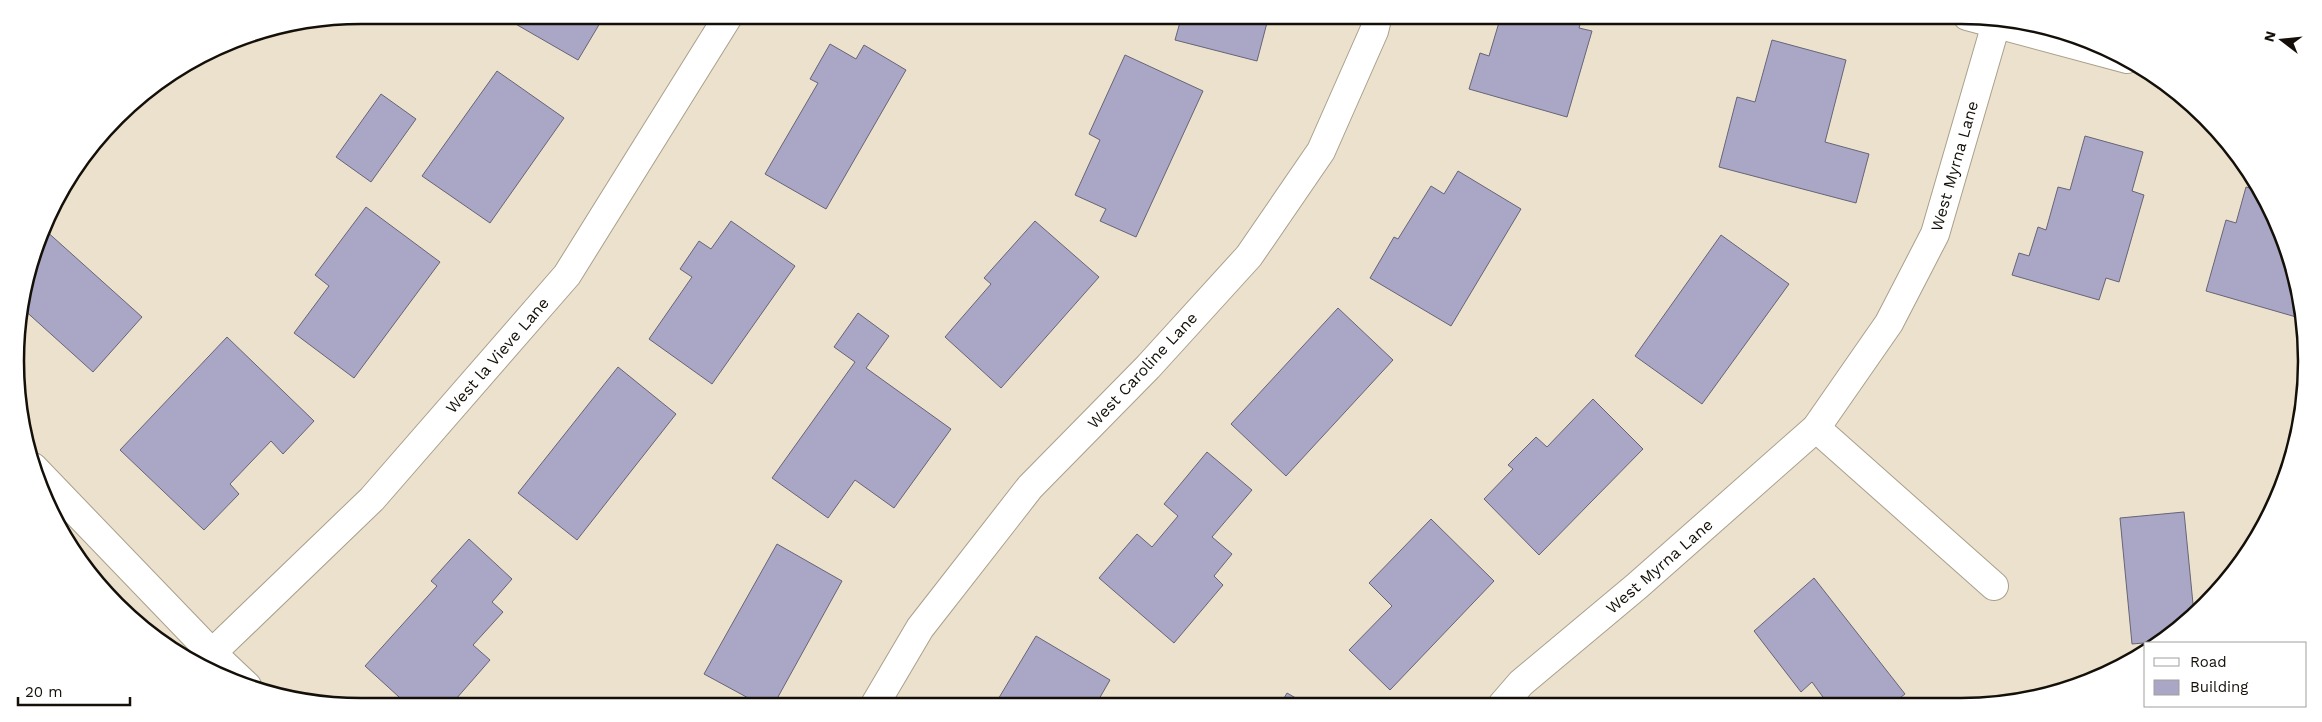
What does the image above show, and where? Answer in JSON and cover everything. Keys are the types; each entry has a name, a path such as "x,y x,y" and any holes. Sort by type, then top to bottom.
{"street":[{"name":"West la Vieve Lane","path":"212,653 372,499 567,275 723,24"},
{"name":"West Caroline Lane","path":"879,698 920,628 1030,487 1148,367 1249,256 1321,151 1376,24"},
{"name":"West Myrna Lane","path":"1508,698 1521,684 1816,428 1889,323 1935,234 1996,26"},
{"path":"2010,28 2090,49"},
{"path":"1816,428 1994,586"},
{"path":"46,480 234,674"}],"building":[{"path":"516,24 599,24 578,60"},
{"path":"1179,24 1267,24 1257,61 1175,40"},
{"path":"1499,24 1580,24 1579,28 1592,31 1567,117 1469,89 1480,53 1489,56"},
{"path":"1772,40 1846,60 1825,142 1869,154 1856,203 1719,167 1737,97 1755,102"},
{"path":"830,44 856,59 864,45 906,70 826,209 765,174 818,83 810,79"},
{"path":"1125,55 1203,91 1136,237 1100,221 1106,209 1075,195 1100,140 1089,134"},
{"path":"497,71 564,118 490,223 422,176"},
{"path":"381,94 416,119 371,182 336,157"},
{"path":"2085,136 2143,152 2132,191 2144,195 2119,282 2106,278 2099,300 2012,275 2019,253 2029,256 2038,227 2046,230 2058,187 2070,190"},
{"path":"1458,171 1521,209 1451,326 1370,278 1394,237 1398,239 1431,186 1444,194"},
{"path":"2246,187 2250,188 2273,232 2287,274 2295,317 2206,291 2226,220 2236,223"},
{"path":"366,207 440,262 354,378 294,333 329,286 315,275"},
{"path":"731,221 795,266 712,384 649,339 692,277 680,269 699,241 711,249"},
{"path":"1035,221 1099,277 1001,388 945,337 991,284 984,278"},
{"path":"49,233 142,317 93,372 28,313 35,274"},
{"path":"1721,235 1789,284 1702,404 1635,356"},
{"path":"1338,308 1393,360 1286,476 1231,424"},
{"path":"858,313 889,336 866,368 951,429 894,508 855,480 828,518 772,478 855,362 834,347"},
{"path":"227,337 314,421 283,454 271,441 230,484 239,494 204,530 120,450"},
{"path":"618,367 676,414 577,540 518,493"},
{"path":"1593,399 1643,449 1539,555 1484,499 1513,469 1508,465 1536,437 1547,447"},
{"path":"1207,452 1252,490 1212,537 1232,554 1214,576 1223,585 1174,643 1099,578 1137,534 1152,547 1178,516 1164,504"},
{"path":"2184,512 2193,605 2166,629 2144,643 2132,644 2120,518"},
{"path":"1431,519 1494,581 1390,690 1349,650 1392,606 1369,583"},
{"path":"469,539 512,579 492,602 503,612 473,645 490,660 457,698 400,698 365,666 437,586 431,581"},
{"path":"777,544 842,581 777,698 748,698 704,674"},
{"path":"1814,578 1905,694 1900,698 1824,698 1812,682 1801,692 1754,631"},
{"path":"1036,636 1110,680 1100,698 999,698"},
{"path":"1287,693 1296,698 1284,698"}]}
